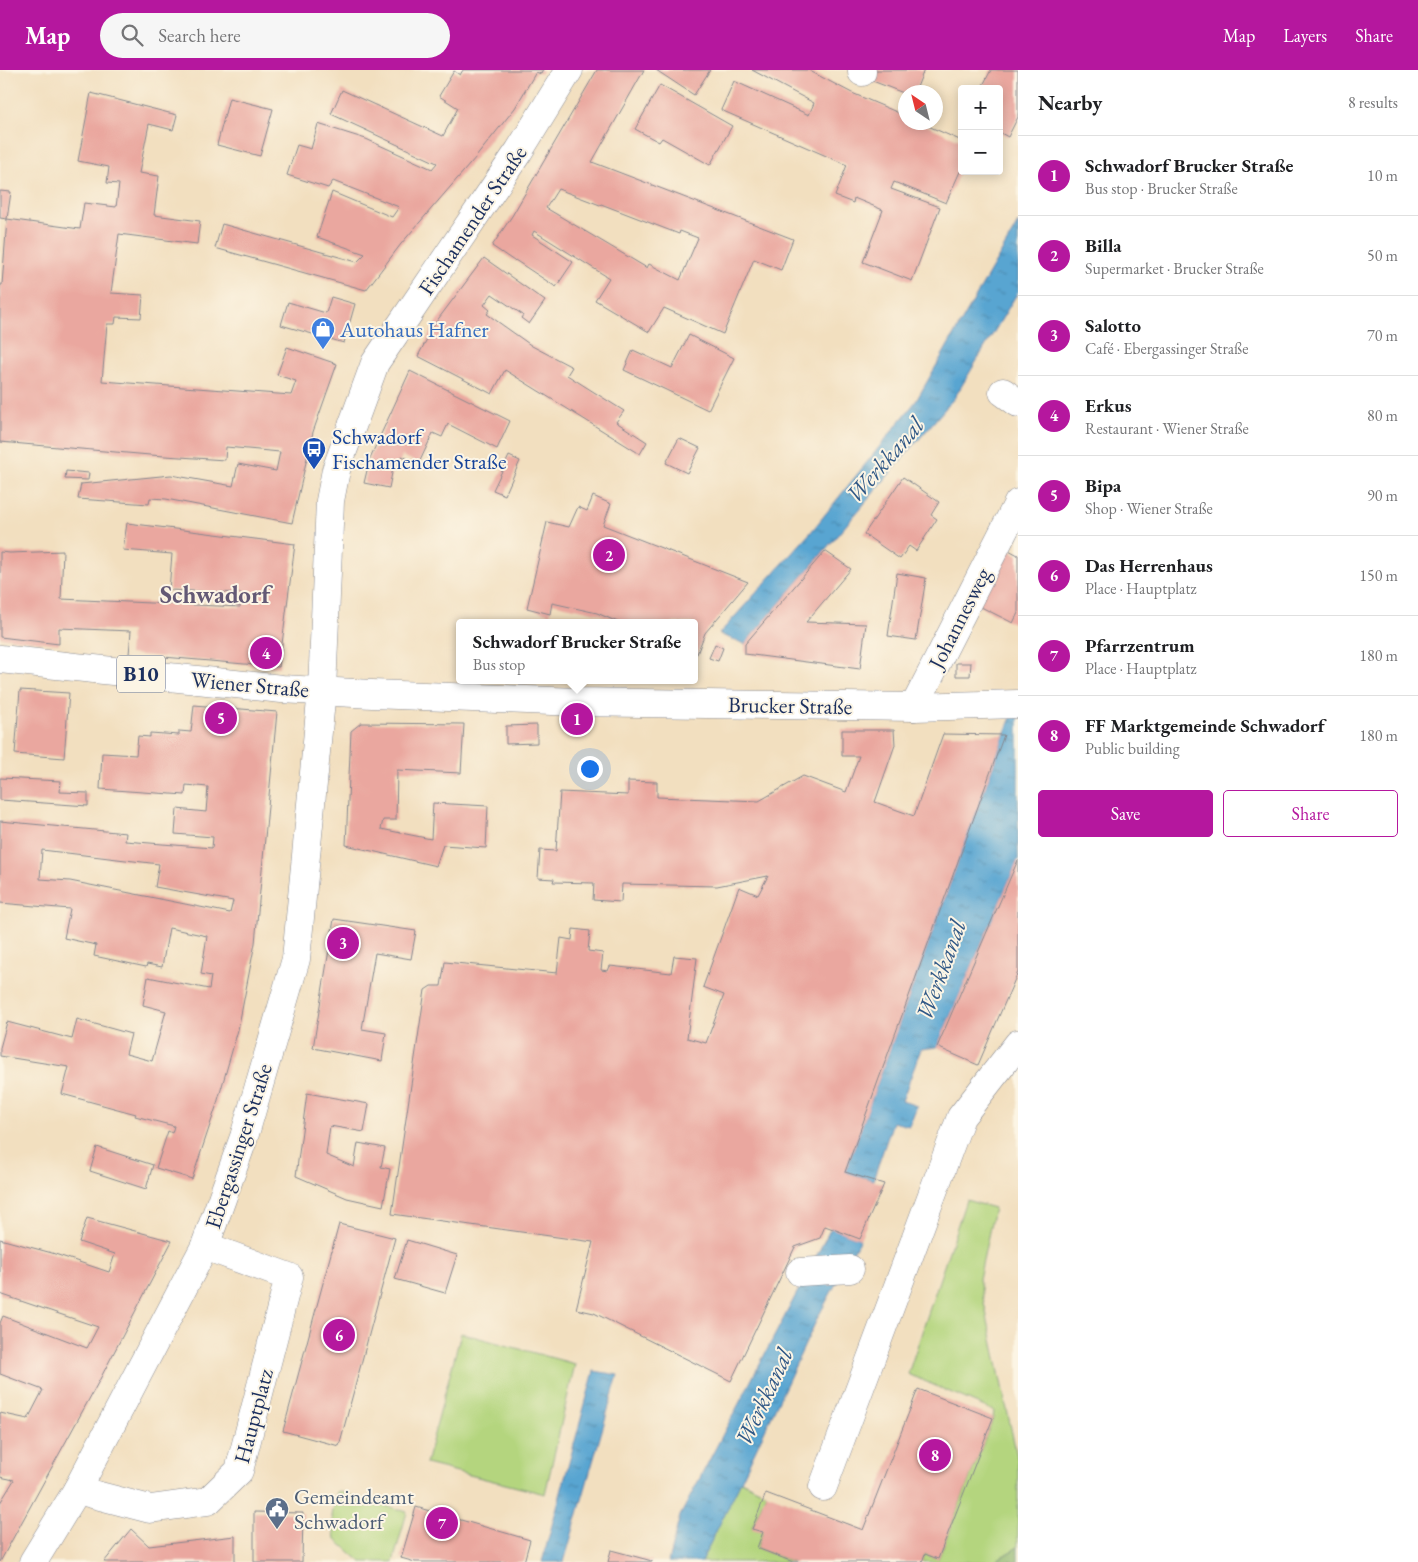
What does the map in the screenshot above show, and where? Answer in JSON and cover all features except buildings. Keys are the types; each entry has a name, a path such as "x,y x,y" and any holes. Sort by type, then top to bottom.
{"main road":[{"name":"Fischamender Straße","path":"322,690 330,501 336,470 375,363 519,151 569,70"},
{"name":"Johannesweg","path":"914,707 1018,502"},
{"name":"Wiener Straße","path":"0,659 282,689 322,690"},
{"name":"Brucker Straße","path":"322,690 372,694 577,702 914,707 1009,704"},
{"name":"Ebergassinger Straße","path":"33,1562 77,1490 204,1246 244,1137 296,959 322,690"},
{"path":"822,1487 961,1117 1018,1044"},
{"name":"Hauptplatz","path":"77,1490 150,1509 208,1501 240,1471 289,1277 204,1246"},
{"path":"800,1272 850,1269"}],"green space":[{"path":"966,1200 994,1208 979,1279 1018,1461 1018,1547 993,1562 922,1562 925,1554 938,1559 993,1418 994,1411 908,1374"},
{"path":"461,1333 575,1364 545,1494 426,1464"},
{"path":"741,1481 766,1493 752,1528 763,1532 757,1548 793,1562 701,1562"},
{"path":"337,1491 407,1512 393,1562 361,1562 335,1539 332,1516"},
{"path":"1018,1547 1018,1562 993,1562"}],"water":[{"name":"Werkkanal","path":"1018,223 1018,292 955,397 745,644 719,634 811,532 916,401"},
{"name":"Werkkanal","path":"1018,700 1018,860 937,1047 921,1049 902,1101 917,1106 909,1126 893,1122 873,1180 845,1172 1004,735"},
{"name":"Werkkanal","path":"831,1228 860,1239 818,1317 701,1562 668,1562 680,1516"},
{"path":"594,1371 618,1375 564,1562 542,1562"}],"place":[{"name":"Autohaus Hafner","path":"323,350"},
{"name":"Schwadorf Fischamender Straße","path":"314,470"},
{"name":"Billa","path":"609,555"},
{"name":"Erkus","path":"266,653"},
{"name":"Bipa","path":"221,718"},
{"name":"Schwadorf Brucker Straße","path":"577,719"},
{"name":"Salotto","path":"343,943"},
{"name":"Das Herrenhaus","path":"339,1335"},
{"name":"FF Marktgemeinde Schwadorf","path":"935,1455"},
{"name":"Pfarrzentrum","path":"442,1523"},
{"name":"Gemeindeamt Schwadorf","path":"277,1530"}],"district":[{"name":"Schwadorf","path":"215,594"}]}
